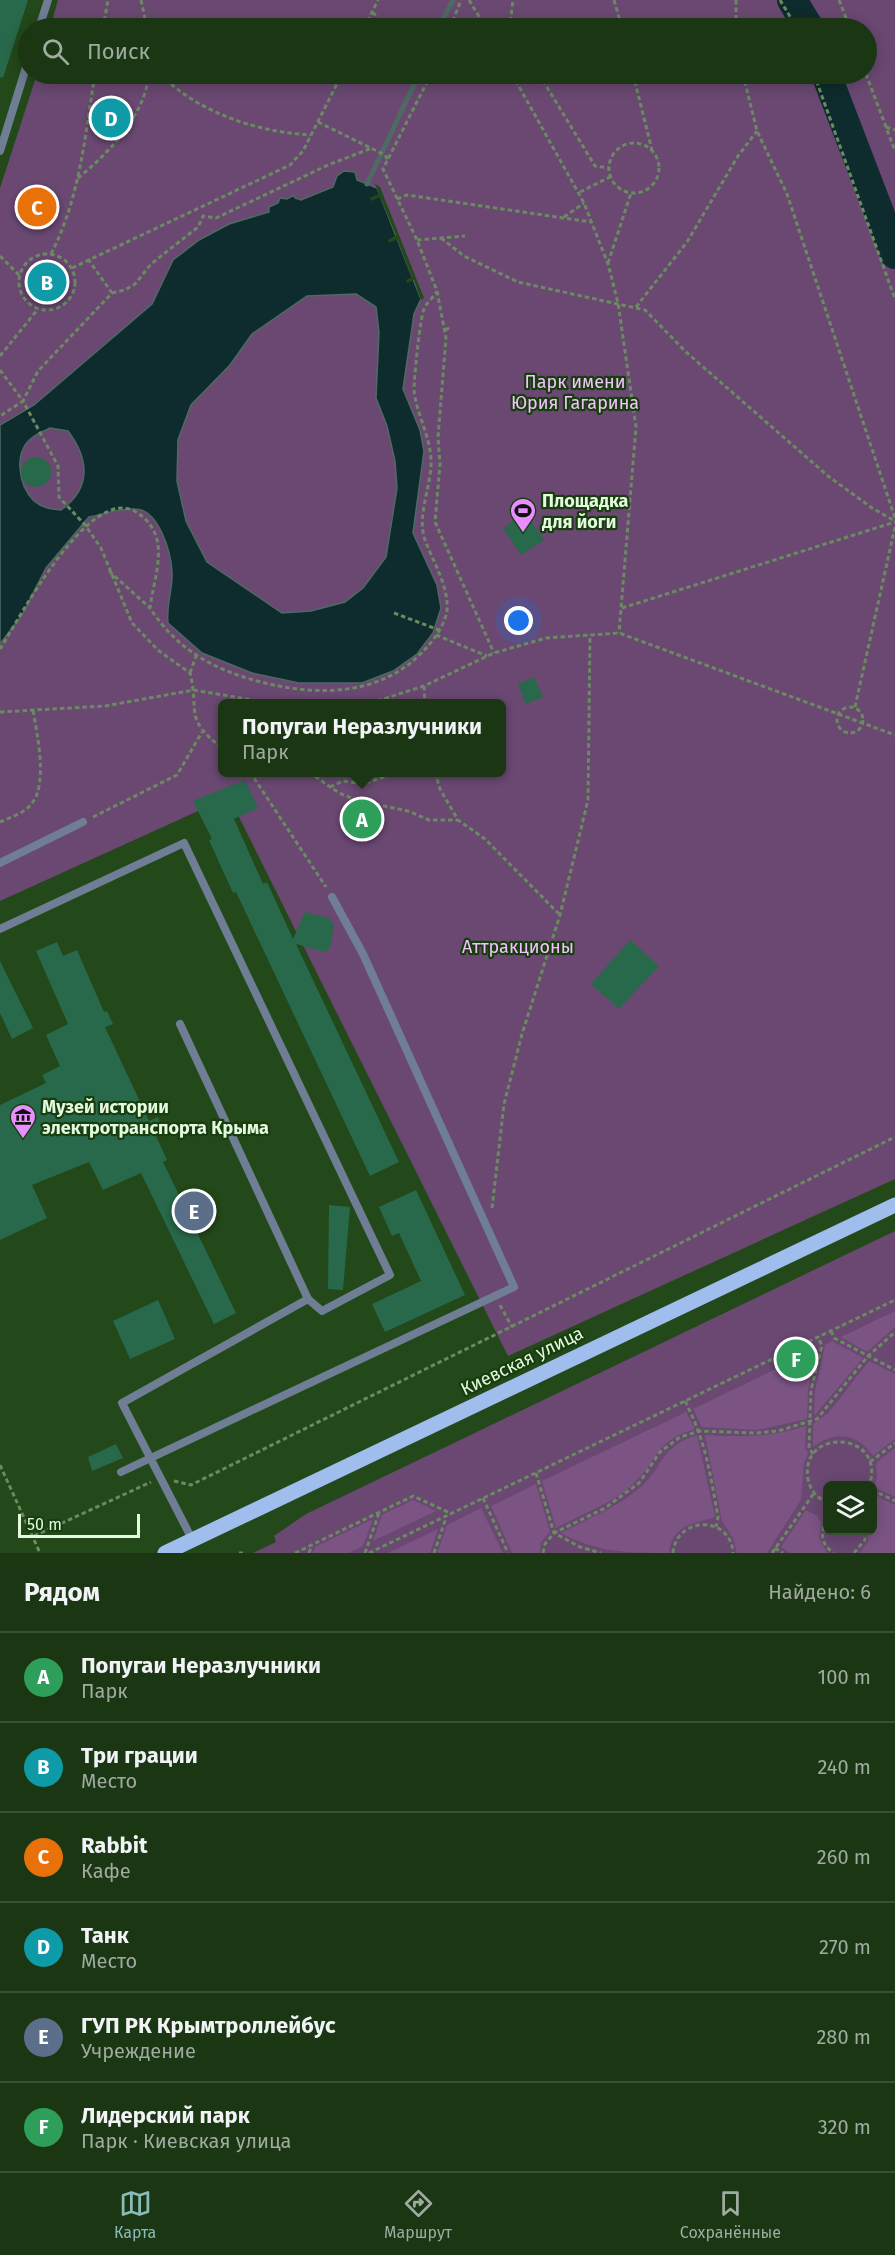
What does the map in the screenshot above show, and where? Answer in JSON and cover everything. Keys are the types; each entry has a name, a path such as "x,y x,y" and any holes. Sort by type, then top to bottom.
{"main road":[{"name":"Киевская улица","path":"165,1553 895,1205"}],"lane":[{"path":"42,18 48,0"},
{"path":"0,151 21,84"},
{"path":"0,863 83,822"},
{"path":"0,929 184,843 390,1275 322,1311 308,1299 180,1024"},
{"path":"121,1472 514,1287 363,954 332,897"},
{"path":"193,1541 123,1403 308,1299"}],"path":[{"path":"105,18 108,0"},
{"path":"141,0 145,18"},
{"path":"369,18 378,0"},
{"path":"454,18 461,0"},
{"path":"469,0 480,18"},
{"path":"511,18 513,0"},
{"path":"614,0 619,18"},
{"path":"736,0 736,18"},
{"path":"780,0 791,18"},
{"path":"839,0 846,18"},
{"path":"372,13 379,16"},
{"path":"51,254 65,227 78,178 93,84"},
{"path":"78,178 103,158 133,120 146,84"},
{"path":"173,84 190,97 233,119 280,134 311,135"},
{"path":"72,268 88,259 134,241 290,165 303,151 337,84"},
{"path":"426,84 383,169 417,240 437,291 445,330 435,522 494,653"},
{"path":"518,84 584,203 608,264 618,303 636,427 619,633"},
{"path":"546,84 595,166 609,168"},
{"path":"636,84 653,152"},
{"path":"745,84 757,131 787,194 895,520"},
{"path":"818,84 895,299"},
{"path":"870,84 895,151"},
{"path":"318,122 385,154 388,160"},
{"path":"886,127 895,130"},
{"path":"635,307 687,242 738,156 757,131"},
{"path":"625,144 645,145 653,152 658,160 656,180 650,188 631,194 615,185 610,177 610,158 625,144"},
{"path":"0,416 24,404 38,371 112,293 125,290 135,284 151,264 198,227 203,216 216,218 328,165 372,148"},
{"path":"579,193 610,177"},
{"path":"608,264 631,194"},
{"path":"397,199 407,195 591,222"},
{"path":"564,217 584,203"},
{"path":"417,240 465,236"},
{"path":"441,238 464,256 518,282 645,310 686,351 828,476 872,508 895,520"},
{"path":"0,256 20,276 24,298 38,309 57,309 65,304 75,287 72,268 59,256 51,254 43,254 28,261 20,276"},
{"path":"88,259 112,293"},
{"path":"108,570 150,608 163,627 196,656 238,677 275,686 334,692 366,687 402,671 419,657 439,630 447,609 443,586 424,537 422,522 431,464 428,436 414,391 424,308 437,291"},
{"path":"0,357 38,309"},
{"path":"445,330 452,327"},
{"path":"0,370 52,450 58,466 59,497 100,548 132,623 159,651 190,673"},
{"path":"0,650 59,556 83,524 108,511 119,508 138,513 152,527 160,553 150,608"},
{"path":"622,608 895,520"},
{"path":"855,707 895,527"},
{"path":"394,613 439,630"},
{"path":"383,699 424,686 494,653 546,638 619,633 895,735"},
{"path":"489,1233 504,1104 522,1034 560,915 588,800 590,634"},
{"path":"436,635 487,656"},
{"path":"196,656 190,673 194,690 194,718 202,732 218,745"},
{"path":"424,686 424,699"},
{"path":"0,712 105,706 194,690 247,699"},
{"path":"846,707 855,707 861,713 863,724 857,731 844,732 838,726 838,715 846,707"},
{"path":"0,822 30,806 40,784 39,745 33,710"},
{"path":"83,822 177,775 202,732"},
{"path":"253,777 332,897"},
{"path":"316,777 330,787 359,801 408,811 429,820 458,820"},
{"path":"330,787 343,781 363,783 383,777"},
{"path":"436,777 440,789 458,820 485,839 560,915"},
{"path":"191,1485 895,1137"},
{"path":"495,1295 512,1327"},
{"path":"367,1553 895,1300"},
{"path":"831,1331 834,1338 895,1370"},
{"path":"543,1553 544,1544 554,1533 605,1508 639,1483 660,1452 680,1437 700,1431 756,1433 778,1431 810,1421 827,1410 868,1356 895,1332"},
{"path":"813,1454 809,1448 810,1421 812,1390 822,1346 818,1337"},
{"path":"685,1401 700,1431 718,1518 716,1527"},
{"path":"823,1499 814,1493 807,1474 813,1454 820,1447 839,1440 858,1446 870,1462 872,1470 870,1481"},
{"path":"870,1462 895,1443"},
{"path":"0,1466 40,1553"},
{"path":"536,1473 554,1533 580,1547 601,1553"},
{"path":"34,1536 161,1478"},
{"path":"877,1492 895,1501"},
{"path":"772,1553 814,1493"},
{"path":"295,1553 413,1496 452,1514"},
{"path":"483,1498 508,1553"},
{"path":"367,1553 379,1513"},
{"path":"434,1553 446,1516"},
{"path":"673,1553 678,1537 685,1529 695,1525 716,1527 730,1540 733,1553"},
{"path":"823,1535 822,1538 834,1553"},
{"path":"854,1553 861,1547 864,1535"},
{"path":"309,1553 312,1545"},
{"path":"775,1548 783,1553"}],"green space":[{"name":"Парк имени Юрия Гагарина","path":"58,0 895,0 895,1179 508,1356 229,797 0,901 0,188 34,84 877,84 877,18 53,18"},
{"path":"895,1231 895,1553 253,1553 276,1542 274,1536 306,1514"}],"shaded area":[{"path":"895,1311 895,1327 867,1352 841,1337"},
{"path":"832,1341 863,1358 814,1416 815,1391 825,1345"},
{"path":"817,1349 808,1390 807,1419 757,1430 702,1427 693,1409"},
{"path":"869,1361 895,1374 895,1439 873,1456 860,1442 845,1436 829,1438 813,1447 813,1424 829,1412"},
{"path":"686,1412 695,1429 673,1438 666,1444 629,1488 599,1507 556,1528 542,1481"},
{"path":"806,1426 805,1449 808,1453 804,1463 801,1500 767,1553 737,1553 733,1538 722,1521 705,1435 756,1435"},
{"path":"697,1435 715,1517 692,1524 679,1531 674,1537 669,1553 627,1552 601,1548 561,1533 632,1494 649,1479 669,1451"},
{"path":"895,1448 895,1497 877,1488 876,1463"},
{"path":"536,1484 550,1532 541,1542 540,1553 512,1553 491,1506"},
{"path":"877,1496 895,1505 895,1553 860,1553 868,1541 868,1535 877,1535"},
{"path":"413,1500 436,1511 373,1541 382,1515"},
{"path":"481,1508 503,1553 437,1553 447,1525"},
{"path":"806,1510 817,1516 821,1522 819,1538 827,1553 790,1553 781,1547"},
{"path":"373,1519 363,1546 349,1553 313,1553 315,1547"},
{"path":"438,1529 430,1553 388,1553"}],"water":[{"path":"344,171 355,172 357,180 377,188 421,299 414,314 403,389 420,430 424,451 413,533 437,585 441,608 433,633 417,654 393,671 362,683 299,683 252,673 202,653 168,623 172,572 162,533 151,516 143,511 129,509 89,517 46,568 22,615 0,644 0,425 34,405 152,304 173,260 199,240 229,224 269,212 269,207 278,203 280,198 287,199 294,195 295,198 301,200 333,187 337,176","holes":["356,294 376,307 379,332 376,398 387,426 395,461 397,488 386,557 363,588 345,602 311,611 282,613 207,562 186,521 177,481 178,440 191,405 230,365 252,334 307,296","50,428 68,431 83,462 84,473 78,492 61,510 43,507 34,501 21,477 22,451 35,436"]}],"pier":[{"path":"375,184 380,187 424,298 421,300 414,280 407,283 406,280 412,277 397,239 389,243 388,240 396,235 380,197 371,201 370,198 379,194"}],"building":[{"path":"0,0 28,0 22,18 18,18 18,31 3,78 0,77"},
{"path":"31,194 52,208 44,220 23,205"},
{"path":"36,457 46,462 51,472 46,482 36,487 26,482 21,472 26,462"},
{"name":"Площадка для йоги","path":"525,513 544,540 521,555 503,528"},
{"path":"534,677 543,697 526,704 518,684"},
{"path":"245,780 258,808 234,819 263,884 267,882 293,939 305,912 329,918 334,925 330,948 324,952 296,944 399,1162 370,1176 236,892 233,893 209,840 212,839 193,801"},
{"path":"630,940 659,966 619,1009 591,984"},
{"path":"57,942 63,956 77,950 104,1012 107,1011 113,1024 105,1027 149,1121 158,1117 164,1132 156,1136 167,1160 163,1162 236,1313 214,1324 141,1173 103,1190 89,1162 32,1185 47,1218 0,1240 0,1105 46,1083 42,1075 60,1066 46,1035 68,1024 36,951"},
{"path":"0,961 33,1028 12,1039 0,1013"},
{"path":"416,1190 465,1295 385,1332 372,1304 421,1281 399,1233 392,1236 379,1207"},
{"path":"329,1205 350,1207 343,1290 328,1289"},
{"path":"158,1300 175,1339 130,1359 113,1321"},
{"path":"116,1444 123,1458 92,1471 88,1457"}],"waterway":[{"path":"444,18 453,0"},
{"path":"792,0 803,18"},
{"path":"367,184 414,84"},
{"path":"830,84 895,254"}],"place":[{"name":"Танк","path":"111,118"},
{"name":"Rabbit","path":"37,207"},
{"name":"Три грации","path":"47,282"},
{"name":"Площадка для йоги","path":"523,534"},
{"name":"Попугаи Неразлучники","path":"362,819"},
{"name":"Музей истории электротранспорта Крыма","path":"23,1140"},
{"name":"ГУП РК Крымтроллейбус","path":"194,1211"},
{"name":"Лидерский парк","path":"796,1359"}],"park label":[{"name":"Аттракционы","path":"518,947"}]}
